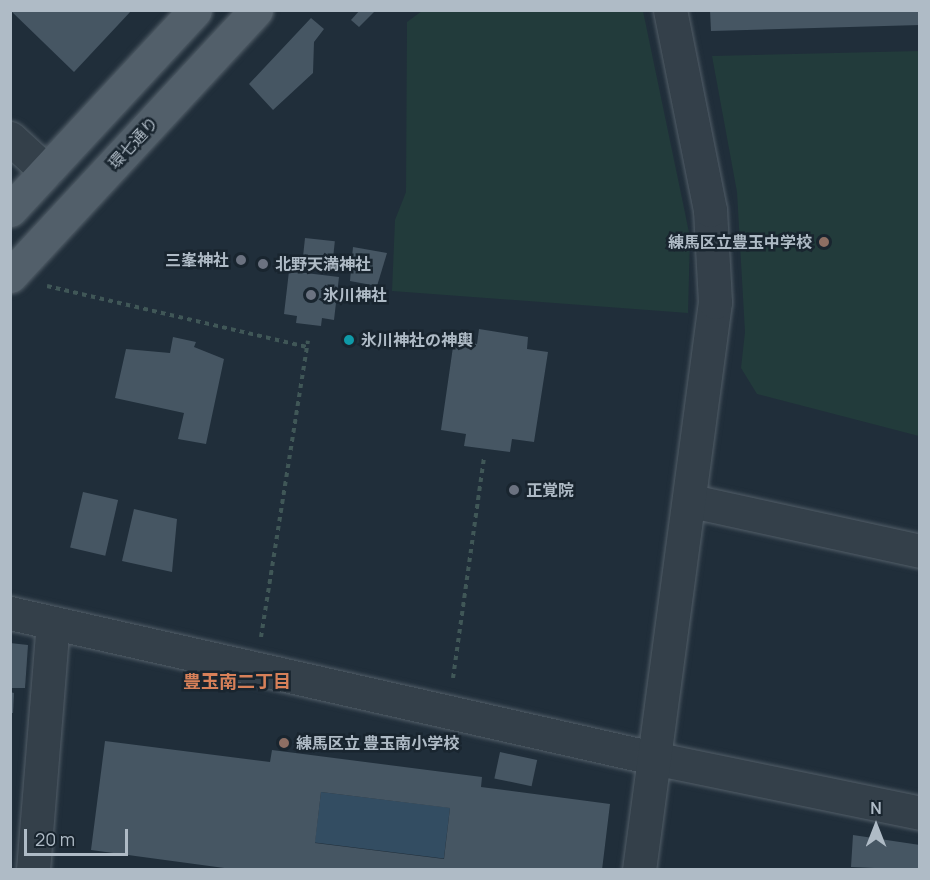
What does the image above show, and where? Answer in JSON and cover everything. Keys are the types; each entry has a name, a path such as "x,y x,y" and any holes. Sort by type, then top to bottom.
{"main road":[{"path":"10,210 195,10"},
{"name":"環七通り","path":"24,280 256,10"}],"street":[{"path":"639,870 691,501 715,302 715,254 670,10"},
{"path":"10,138 46,171"},
{"path":"691,501 920,551"},
{"path":"10,613 653,758 920,813"},
{"path":"33,870 52,623"}],"path":[{"path":"24,280 307,347"},
{"path":"260,640 308,341"},
{"path":"453,682 484,458"}],"green space":[{"path":"422,11 643,11 690,237 688,313 392,291 395,220 406,192 407,22"},
{"name":"練馬区立豊玉中学校","path":"920,51 919,436 757,394 741,368 745,332 737,192 712,56"}],"water":[{"path":"321,792 450,808 444,858 315,843"}],"building":[{"path":"10,10 132,10 74,72"},
{"path":"360,10 376,10 359,27 351,20"},
{"path":"710,10 920,10 920,25 711,31"},
{"path":"311,18 324,29 314,42 313,73 273,110 249,84"},
{"path":"305,238 335,241 332,267 302,264"},
{"path":"353,247 387,253 377,286 350,281"},
{"name":"氷川神社","path":"289,271 339,277 334,320 322,318 321,326 296,323 297,316 284,314"},
{"path":"479,329 528,337 527,349 548,352 534,442 512,439 510,452 464,446 466,434 441,430 454,340 477,344"},
{"path":"173,337 196,342 194,347 224,359 206,444 178,439 184,413 115,398 126,349 170,353"},
{"path":"83,492 118,500 105,556 70,548"},
{"path":"134,509 177,519 172,572 122,561"},
{"path":"10,643 28,645 25,688 10,688"},
{"path":"10,692 14,693 13,713 10,713"},
{"path":"105,741 270,762 272,750 482,777 481,787 610,804 602,870 239,870 91,850","holes":["321,792 450,808 444,859 315,843"]},
{"path":"500,752 537,760 532,786 494,778"},
{"path":"853,835 920,845 920,870 851,867"}],"place":[{"name":"練馬区立豊玉中学校","path":"824,242"},
{"name":"三峯神社","path":"241,260"},
{"name":"北野天満神社","path":"263,264"},
{"name":"氷川神社","path":"311,295"},
{"name":"氷川神社の神輿","path":"349,340"},
{"name":"正覚院","path":"514,490"},
{"name":"練馬区立 豊玉南小学校","path":"284,743"}],"district":[{"name":"豊玉南二丁目","path":"237,681"}]}
